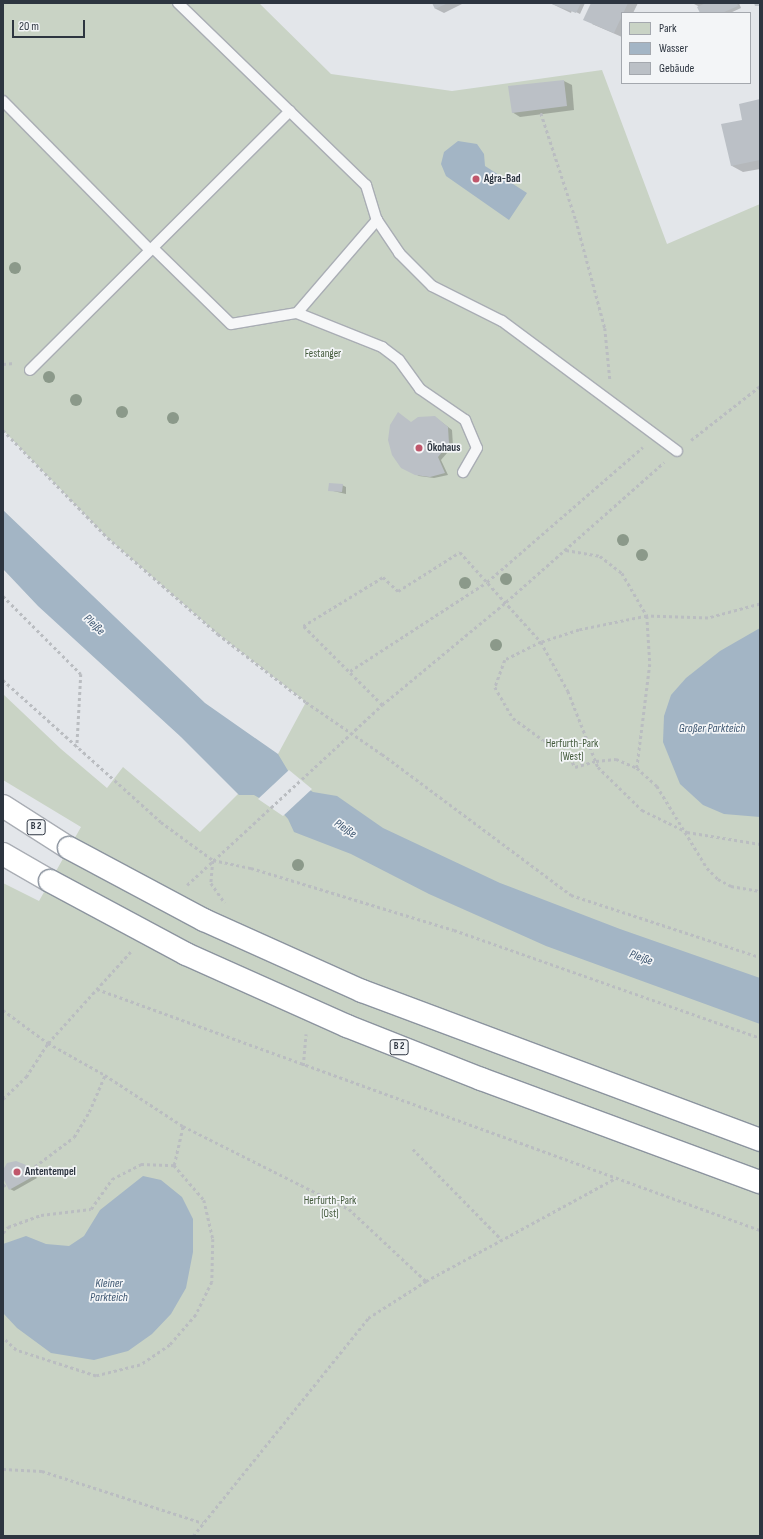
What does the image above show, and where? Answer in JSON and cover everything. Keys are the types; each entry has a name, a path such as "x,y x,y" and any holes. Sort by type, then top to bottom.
{"highway":[{"name":"B 2","path":"3,806 69,848 204,920 362,991 760,1140"},
{"name":"B 2","path":"3,854 50,882 186,954 347,1026 481,1079 760,1182"}],"lane":[{"path":"178,3 366,185 377,220 399,253 432,286 502,321 677,451"},
{"path":"3,101 230,324 297,313 382,347 399,360 420,389 465,420 477,448 463,472"},
{"path":"30,370 290,111"},
{"path":"297,313 377,220"}],"path":[{"path":"541,113 576,220 605,328 610,401"},
{"path":"232,844 382,704 506,602 677,451 760,386"},
{"path":"3,430 108,538 200,619 350,734 382,754 571,895 760,957"},
{"path":"350,670 487,582 656,436"},
{"path":"565,550 600,556 622,573 647,616 650,664 637,768"},
{"path":"382,704 350,670 303,626 383,577 398,591 460,552 541,642 568,691 598,766 642,810 687,832 760,844"},
{"path":"3,596 81,674 77,748"},
{"path":"760,604 708,618 647,616 579,630 541,642 505,660 494,687 513,718 543,740 565,746 575,767 596,761 616,759 637,768 657,786 687,832 707,868 718,879 731,886 760,891"},
{"path":"3,680 161,822 213,860 251,868 454,930 760,1038"},
{"path":"213,860 211,883 223,900"},
{"path":"3,1099 26,1077 48,1043 97,989 435,1113 559,1156 614,1179 760,1230"},
{"path":"3,1010 48,1043 105,1075 183,1126 348,1209 426,1281"},
{"path":"30,1170 74,1137 89,1112 105,1075"},
{"path":"174,1165 183,1126"},
{"path":"414,1149 502,1240"},
{"path":"3,1233 8,1227 41,1215 91,1209 112,1179 141,1164 174,1165 204,1200 213,1239 212,1282 196,1315 170,1345 140,1365 96,1376 16,1350 3,1338"},
{"path":"193,1536 368,1318 426,1281 614,1179"},
{"path":"3,1186 7,1184"},
{"path":"3,1469 42,1471 203,1523"}],"green space":[{"path":"3,3 259,3 331,74 452,91 602,70 667,244 760,204 760,1536 3,1536 3,883 39,901 81,827 3,780 3,694 61,749 107,788 123,767 200,832 278,754 306,702 218,634 108,538 3,430"}],"water":[{"name":"Agra-Bad","path":"458,141 477,144 484,154 485,166 527,193 509,220 446,176 441,164 444,152"},
{"name":"Pleiße","path":"3,510 205,703 278,754 293,779 313,792 337,796 383,828 500,883 620,929 760,978 760,1024 546,946 429,894 351,854 294,832 288,819 280,810 254,795 239,795 181,737 38,606 3,569"},
{"name":"Großer Parkteich","path":"760,628 760,817 724,814 703,805 680,784 663,742 664,716 671,695 686,678 720,651"},
{"name":"Kleiner Parkteich","path":"143,1176 161,1180 182,1197 193,1219 193,1252 186,1288 171,1314 152,1334 128,1351 94,1360 51,1353 17,1328 3,1313 3,1244 26,1236 46,1244 69,1246 84,1236 100,1210"}],"pier":[{"path":"289,770 312,789 283,816 258,799"}],"building":[{"path":"432,3 448,3 435,9"},
{"path":"549,3 581,3 576,13"},
{"path":"591,3 628,3 624,12 621,12 621,18 614,33 583,20"},
{"path":"706,3 737,3 738,6 724,12 700,12 697,7"},
{"path":"754,3 760,3 760,6 755,6"},
{"path":"564,80 567,106 512,113 508,86"},
{"path":"760,99 760,160 731,166 721,124 742,120 739,104"},
{"name":"Ökohaus","path":"398,412 411,422 418,417 435,416 448,427 449,444 438,457 445,473 430,477 415,475 401,468 392,455 388,440 390,425"},
{"path":"329,483 343,484 342,492 328,491"},
{"path":"16,1161 26,1165 34,1176 9,1190 3,1178 3,1170 7,1163"}],"place":[{"name":"Agra-Bad","path":"476,179"},
{"name":"Ökohaus","path":"419,448"},
{"name":"Antentempel","path":"17,1172"}],"park label":[{"name":"Festanger","path":"323,354"},
{"name":"Herfurth-Park (West)","path":"572,751"},
{"name":"Herfurth-Park (Ost)","path":"330,1208"}]}
